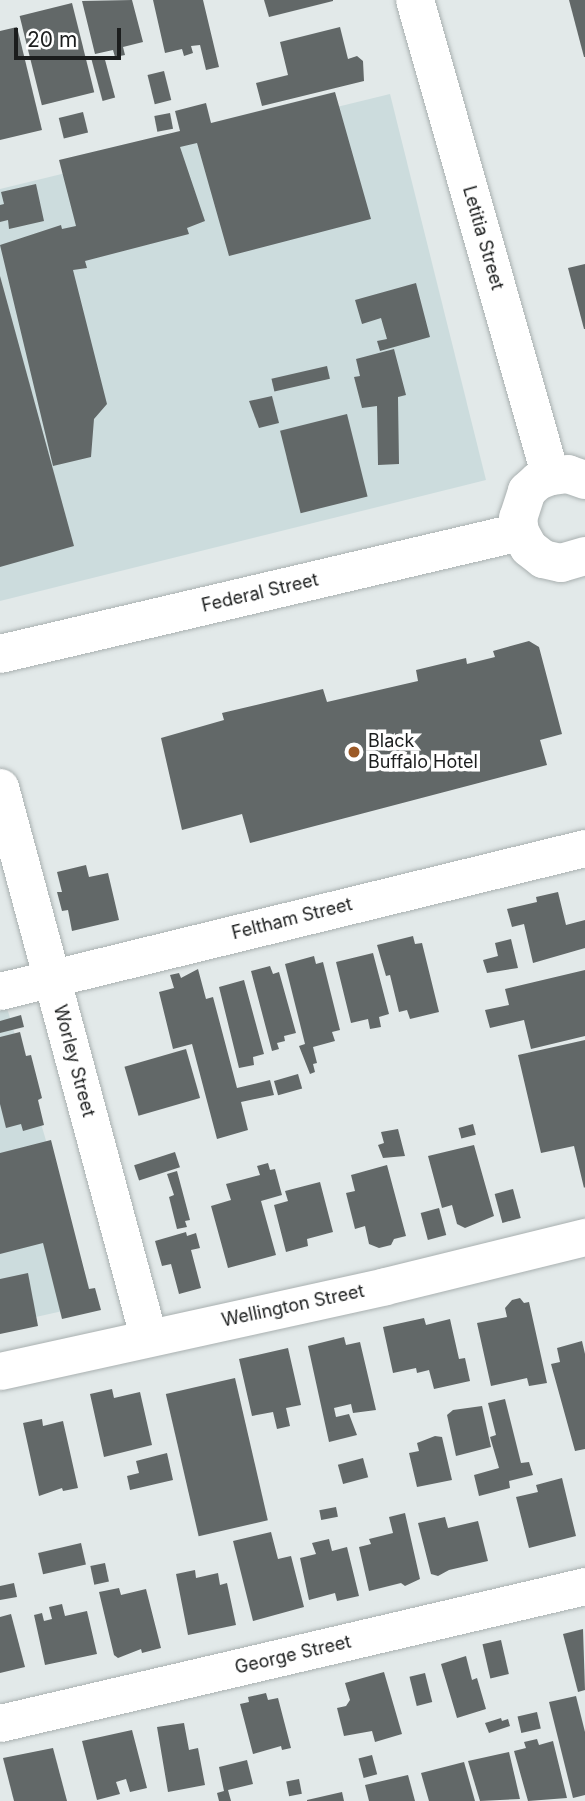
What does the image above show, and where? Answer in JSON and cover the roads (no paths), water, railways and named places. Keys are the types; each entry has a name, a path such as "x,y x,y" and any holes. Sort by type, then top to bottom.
{"street":[{"name":"Letitia Street","path":"415,0 568,478"},
{"path":"568,478 538,481 527,491 518,518 520,532 529,548 543,559 583,566"},
{"name":"Federal Street","path":"0,654 520,532"},
{"name":"Worley Street","path":"0,787 148,1336"},
{"name":"Feltham Street","path":"0,991 585,848"},
{"name":"Wellington Street","path":"0,1371 148,1336 385,1286 585,1237"},
{"name":"George Street","path":"0,1723 585,1586"}],"place":[{"name":"Black Buffalo Hotel","path":"354,752"}]}
